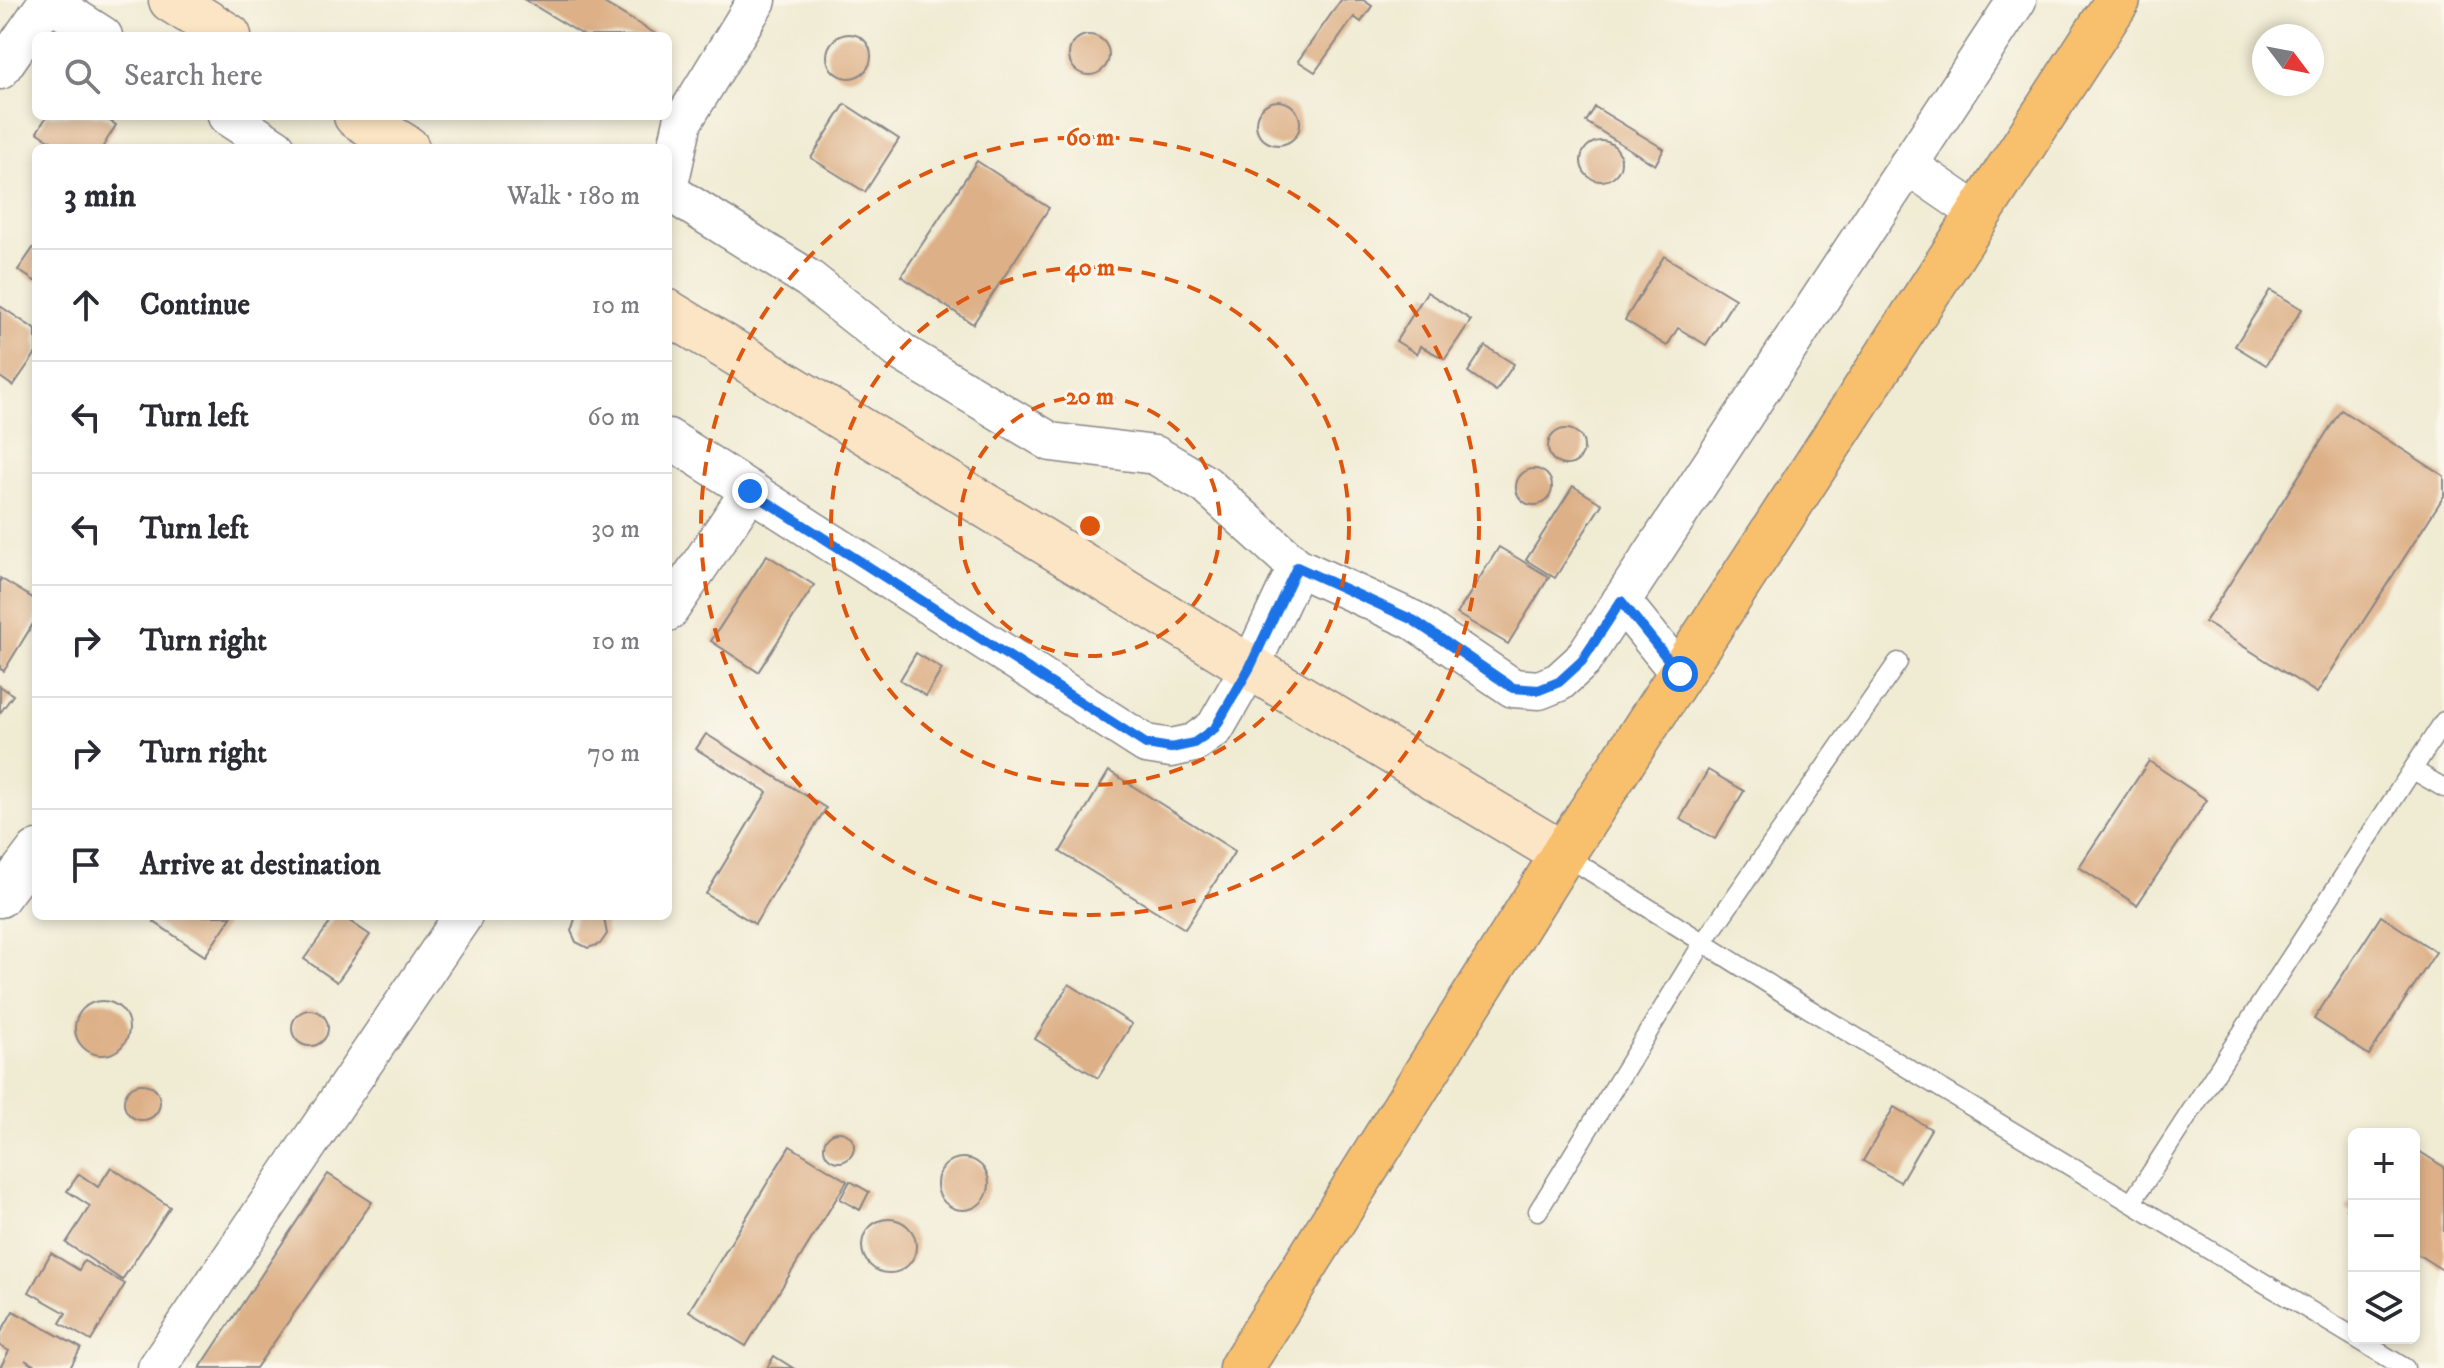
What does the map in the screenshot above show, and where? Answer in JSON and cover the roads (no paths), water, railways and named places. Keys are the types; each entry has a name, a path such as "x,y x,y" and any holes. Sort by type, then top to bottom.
{"highway":[{"path":"1241,1368 1563,854 2118,0"}],"main road":[{"path":"171,0 223,32"},
{"path":"672,314 1563,854"}],"street":[{"path":"0,70 48,0 97,32"},
{"path":"672,172 683,121 757,0"},
{"path":"672,193 809,279 904,354 1051,442 1155,455 1206,485 1297,567 1413,620 1513,688 1539,690 1559,682 1582,661 2017,0"},
{"path":"233,120 270,144"},
{"path":"1908,165 1979,214"},
{"path":"672,441 1146,744 1171,748 1194,743 1215,728 1250,667 1297,567"},
{"path":"672,606 750,491"},
{"path":"1621,601 1680,674"},
{"path":"0,898 32,855"},
{"path":"157,1368 460,920"}],"lane":[{"path":"1538,1211 1703,943 1898,662"},
{"path":"2132,1202 2444,721"},
{"path":"2413,770 2444,788"},
{"path":"1563,854 1791,998 2348,1333"},
{"path":"2366,1344 2405,1368"}]}
